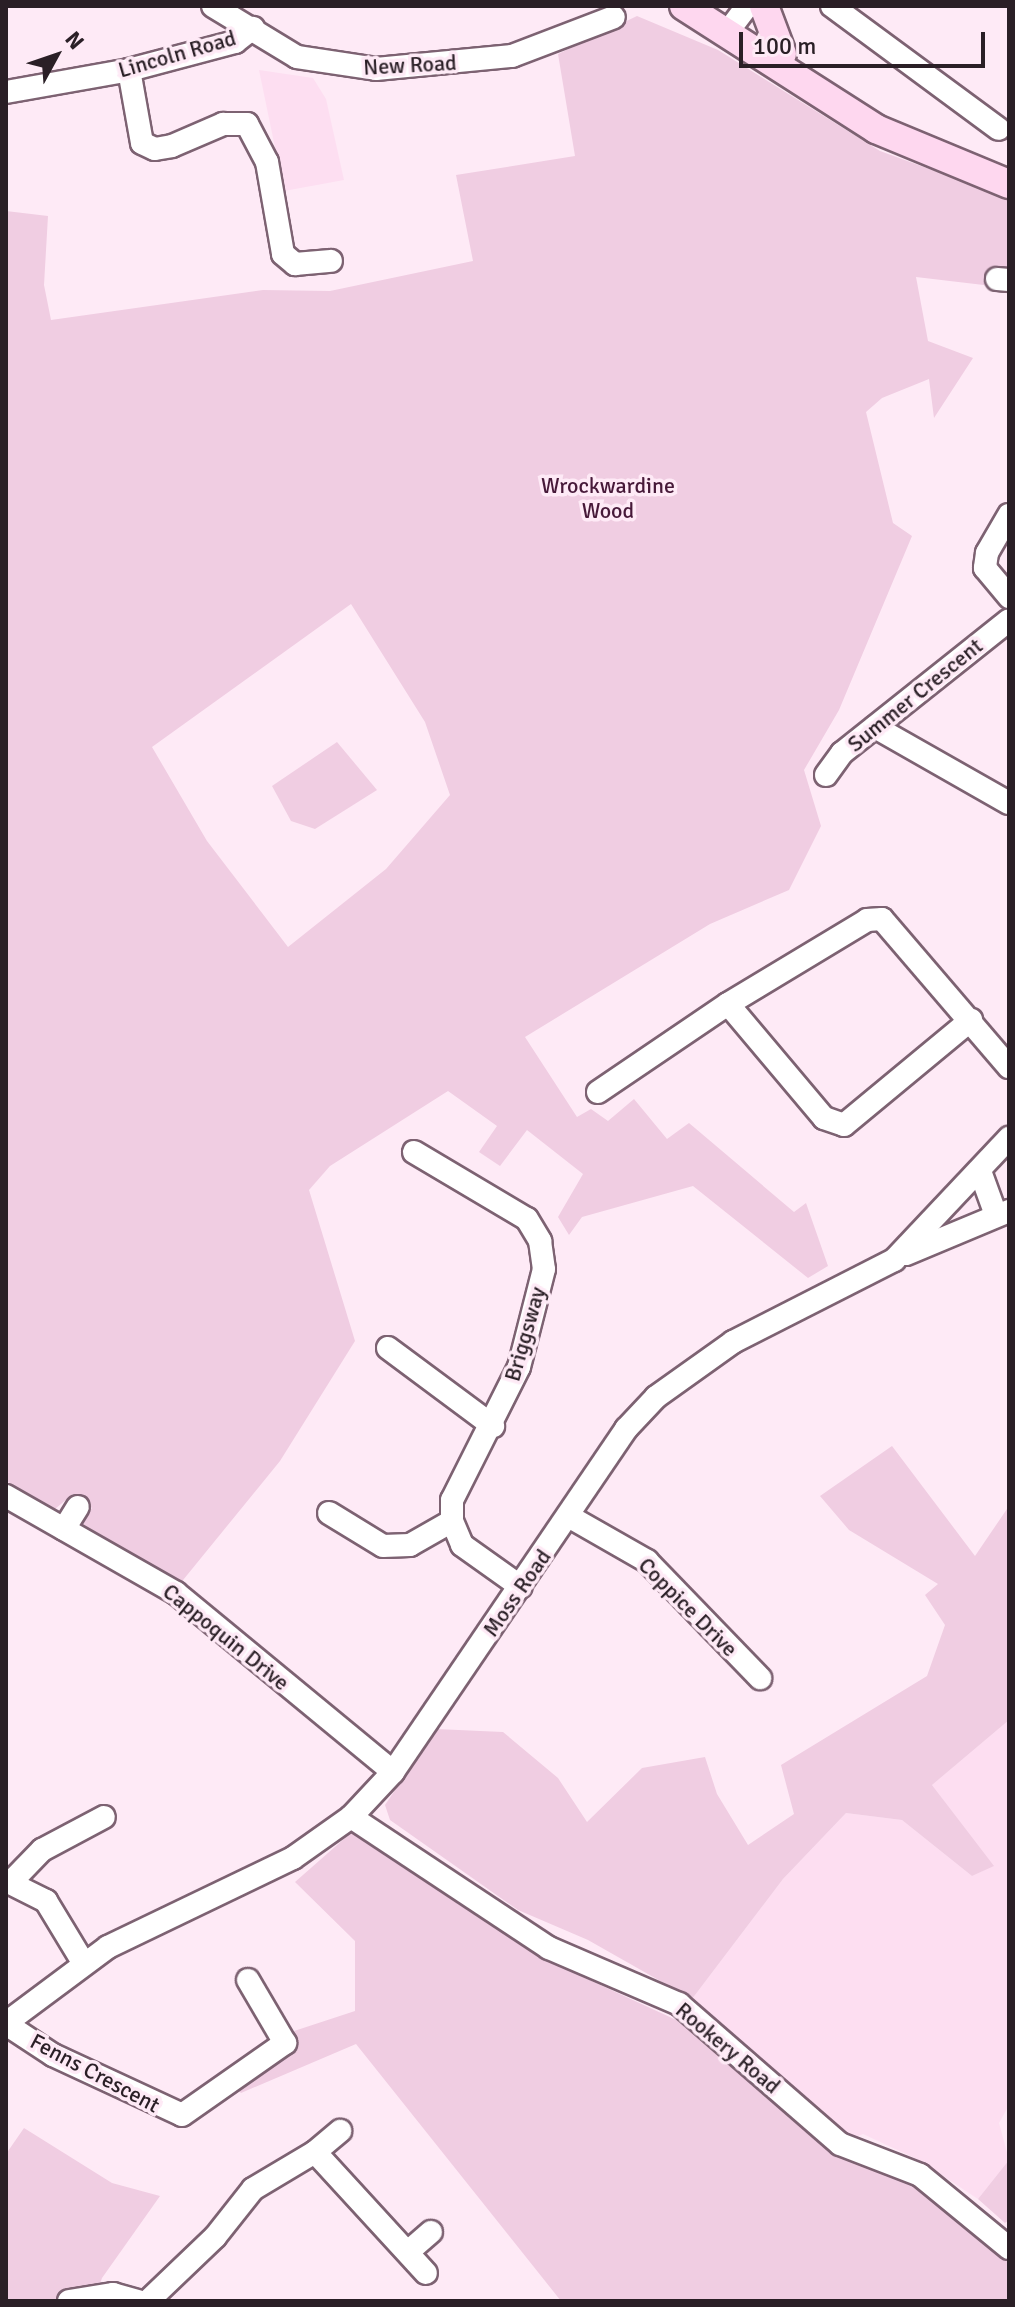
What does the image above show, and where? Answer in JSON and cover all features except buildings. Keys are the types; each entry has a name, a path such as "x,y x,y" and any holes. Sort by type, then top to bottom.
{"main road":[{"path":"684,6 731,17 782,54 868,108 1009,170"},
{"path":"764,6 782,54"},
{"path":"731,17 876,129 1009,184"}],"street":[{"name":"New Road","path":"213,6 307,60 397,69 512,56 614,17"},
{"path":"832,6 999,129"},
{"name":"Lincoln Road","path":"6,92 129,70 235,42 253,28"},
{"path":"129,70 142,143 164,148 223,124 247,124 267,162 283,254 295,264 331,261"},
{"path":"1009,515 987,553 985,568 1009,597"},
{"name":"Summer Crescent","path":"826,775 875,727 1009,620"},
{"path":"875,727 1009,803"},
{"path":"598,1092 728,1004 867,920 882,919 1009,1067"},
{"path":"728,1004 824,1118 844,1125 971,1020"},
{"name":"Moss Road","path":"6,2023 83,1962 219,1889 293,1858 351,1817 393,1772 570,1517 626,1429 691,1369 894,1260 1009,1138"},
{"name":"Briggsway","path":"414,1152 527,1219 540,1241 544,1269 519,1367 493,1426 452,1500 452,1521"},
{"path":"894,1260 1003,1213 980,1171"},
{"path":"388,1348 493,1426"},
{"name":"Cappoquin Drive","path":"6,1496 176,1593 393,1772"},
{"path":"64,1529 78,1507"},
{"path":"329,1513 383,1546 410,1545 452,1521 462,1545 521,1587"},
{"name":"Coppice Drive","path":"570,1517 647,1561 760,1678"},
{"path":"83,1962 46,1901 8,1882 42,1850 104,1817"},
{"name":"Rookery Road","path":"351,1817 549,1948 679,2004 840,2144 920,2175 1009,2248"},
{"name":"Fenns Crescent","path":"6,2023 53,2055 182,2115 285,2043 248,1980"},
{"path":"148,2301 215,2237 253,2189 315,2152 340,2131"},
{"path":"315,2152 426,2273"},
{"path":"409,2251 431,2232"},
{"path":"69,2301 113,2294 138,2301"}],"shaded area":[{"path":"259,70 313,78 326,99 344,180 284,191"},
{"path":"1009,1720 1009,2105 999,2123 1009,2160 978,2199 919,2160 863,2134 840,2144 690,2013 692,1999 783,1879 846,1813 902,1820 972,1876 993,1866 932,1785"}],"green space":[{"name":"Wrockwardine Wood","path":"637,16 718,50 880,151 1009,198 1009,288 916,277 928,341 973,358 934,418 929,379 882,398 866,412 893,523 912,536 839,710 804,770 821,826 789,890 710,924 525,1037 577,1117 591,1109 608,1121 634,1099 667,1139 689,1123 794,1212 806,1203 828,1266 808,1278 693,1186 582,1217 569,1235 558,1217 583,1174 527,1130 500,1166 479,1152 497,1126 448,1091 330,1166 309,1190 355,1341 280,1461 179,1585 80,1523 92,1508 73,1494 55,1509 6,1481 6,211 48,216 44,285 51,320 263,290 330,291 473,261 456,175 575,156 558,54","holes":["351,604 425,722 450,795 386,869 288,947 207,841 152,747"]},
{"path":"337,742 377,790 315,829 291,821 272,786"},
{"path":"892,1446 975,1556 1009,1506 1009,1720 932,1785 994,1866 972,1876 902,1820 846,1813 783,1879 692,1999 588,1940 518,1910 390,1820 385,1805 436,1729 503,1732 558,1778 587,1822 642,1768 705,1757 717,1794 748,1845 794,1814 781,1765 927,1676 945,1625 925,1595 938,1584 849,1530 820,1496"},
{"path":"353,1831 557,1965 698,2030 917,2185 1009,2257 1009,2301 561,2301 356,2044 241,2093 235,2087 297,2045 288,2033 355,2011 355,1941 295,1882"},
{"path":"24,2128 112,2183 160,2196 102,2278 94,2301 6,2301 6,2154"},
{"path":"1009,2160 1009,2220 1005,2223 978,2199"}]}
